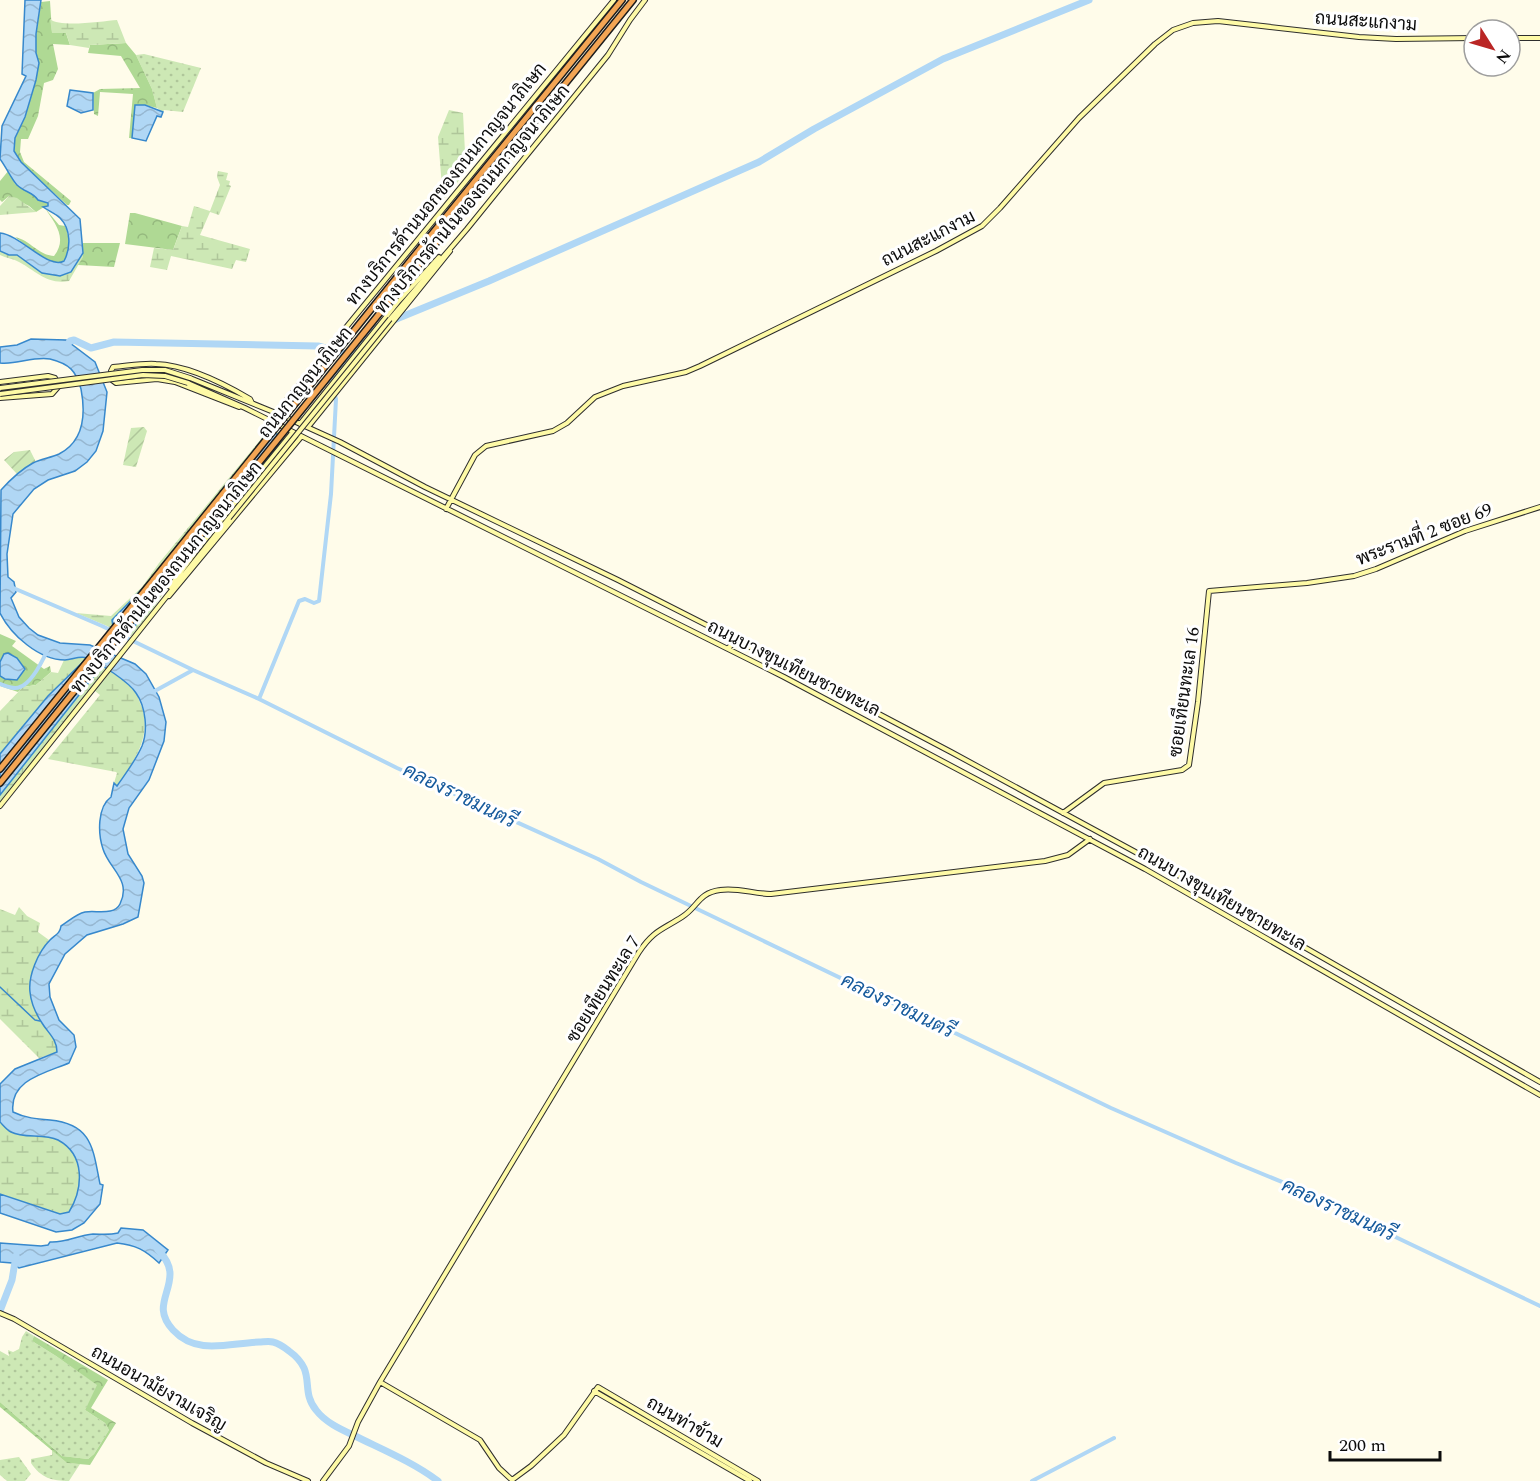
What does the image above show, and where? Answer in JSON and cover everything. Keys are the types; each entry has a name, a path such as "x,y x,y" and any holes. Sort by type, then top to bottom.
{"highway":[{"name":"ถนนกาญจนาภิเษก","path":"0,769 622,0"},
{"name":"ถนนกาญจนาภิเษก","path":"0,783 633,0"}],"main road":[{"name":"ทางบริการด้านนอกของถนนกาญจนาภิเษก","path":"276,412 333,346 614,0"},
{"name":"ทางบริการด้านในของถนนกาญจนาภิเษก","path":"0,806 390,319 467,229 608,55 645,0"},
{"name":"ถนนสะแกงาม","path":"446,509 475,455 486,446 560,428 595,397 623,386 686,372 700,366 982,226 1079,118 1155,44 1173,30 1193,23 1218,21 1359,37 1462,39"},
{"path":"1522,38 1540,38"},
{"path":"308,428 467,229"},
{"path":"300,424 422,275 467,229"},
{"path":"245,408 225,403 175,382 157,379 117,383 112,380 111,371 113,367 156,364 180,368 219,383 250,399 253,404"},
{"name":"ถนนบางขุนเทียนชายทะเล","path":"0,388 142,370 165,370 276,412 340,442 451,500 618,580 961,757 1107,836 1540,1082"},
{"name":"ถนนบางขุนเทียนชายทะเล","path":"0,394 143,375 165,376 188,383 245,408 742,655 1090,839 1540,1095"},
{"path":"0,382 48,376 55,378 59,386 52,394 0,398"},
{"path":"153,613 192,557 292,433"},
{"path":"153,613 199,562 301,437"},
{"name":"พระรามที่ 2 ซอย 69","path":"1209,591 1307,583 1354,576 1465,531 1540,507"},
{"name":"ซอยเทียนทะเล 16","path":"1063,813 1104,783 1182,770 1189,765 1209,591"},
{"path":"728,648 733,644 733,638"},
{"path":"742,655 742,650 747,645"},
{"path":"1101,845 1101,838 1107,836"},
{"name":"ซอยเทียนทะเล 7","path":"323,1481 347,1449 358,1422 380,1382 643,946 656,931 687,913 702,896 726,889 771,894 1045,861 1068,855 1090,839"},
{"path":"1508,1077 1514,1073 1514,1068"},
{"path":"1527,1088 1528,1080 1532,1078"},
{"name":"ถนนอนามัยงามเจริญ","path":"2,1313 192,1423 308,1481"},
{"path":"380,1382 480,1440 499,1468 508,1479 512,1480 531,1466 564,1435 594,1391"},
{"name":"ถนนท่าข้าม","path":"750,1481 594,1391 598,1387 758,1481"}],"green space":[{"path":"50,1 52,32 66,33 70,45 53,44 58,69 53,80 44,83 38,116 28,139 21,139 20,152 24,162 71,201 69,205 20,162 14,151 15,138 25,117 36,80 39,63 36,53 36,34 41,2"},
{"path":"50,19 55,22 72,24 117,20 126,43 90,45 89,48 70,45 66,33 52,33"},
{"path":"126,43 136,55 152,89 157,108 145,105 133,128 132,138 129,138 133,94 100,92 98,116 94,114 93,93 100,89 140,88 121,56 88,53 90,45"},
{"path":"144,54 201,68 183,112 164,110 163,112 157,108 152,89 136,55"},
{"path":"449,110 463,113 466,172 443,200 438,137"},
{"path":"9,170 15,184 49,203 48,206 36,212 9,196 2,202 0,200 0,181"},
{"path":"218,171 228,173 226,180 230,181 231,186 219,215 210,212 200,235 250,249 246,262 236,260 232,269 171,256 167,270 150,267 154,248 173,250 182,226 188,227 194,206 210,211 220,185 217,177"},
{"path":"9,196 17,198 36,212 0,215 0,206"},
{"path":"44,207 59,225 65,226 67,230 68,252 60,264 47,261 15,237 43,253 54,256 60,243 60,237 56,225"},
{"path":"130,213 182,226 173,250 125,244"},
{"path":"83,243 120,243 114,267 78,265"},
{"path":"0,251 17,255 42,271 60,276 77,263 83,253 83,257 69,281 61,282 48,279 17,261 0,255"},
{"path":"144,427 147,431 136,467 123,465 131,428"},
{"path":"270,428 286,437 284,441 174,577 151,612 131,636 76,613 111,616 142,587 159,563"},
{"path":"30,450 36,462 17,474 4,460 14,452"},
{"path":"0,634 16,641 12,646 44,669 50,666 51,672 36,685 23,687 18,692 0,686 0,676 5,679 4,655 0,662"},
{"path":"85,657 118,676 137,695 145,727 135,758 117,786 114,783 116,772 48,759 100,695 90,690 0,803 0,711 23,687 36,685 51,672 58,673 64,660"},
{"path":"19,907 27,916 40,923 38,932 49,940 33,970 31,991 36,1013 54,1040 57,1052 39,1058 0,1019 0,909 15,915"},
{"path":"0,1122 16,1134 58,1140 74,1154 78,1163 79,1183 78,1193 70,1212 61,1214 0,1194"},
{"path":"26,1331 34,1336 32,1341 98,1385 85,1410 105,1423 109,1430 94,1454 88,1459 62,1456 0,1402 0,1351 9,1356 8,1350 13,1352 19,1349"},
{"path":"34,1336 108,1380 91,1408 116,1423 90,1465 67,1463 0,1407 0,1402 62,1456 88,1459 94,1454 109,1430 105,1423 85,1410 97,1385 32,1341"},
{"path":"52,1450 67,1463 80,1464 69,1481 47,1478 31,1463 31,1459 52,1455"},
{"path":"19,1457 31,1474 25,1481 7,1481 0,1475 0,1460"}],"water":[{"path":"25,0 41,0 36,34 36,53 39,63 25,117 15,138 14,151 21,162 80,219 83,253 71,272 60,276 42,273 17,255 9,255 0,251 0,233 17,239 50,261 64,261 69,245 64,222 43,207 48,206 48,203 38,200 17,185 0,159 2,126 26,76 22,74"},
{"path":"70,90 93,93 93,110 81,113 67,106"},
{"path":"135,105 145,105 163,112 161,117 157,116 146,141 132,138"},
{"path":"31,339 66,340 95,362 107,392 103,431 96,451 75,471 48,480 34,489 13,514 7,554 8,577 14,582 16,592 11,598 19,617 38,635 60,643 90,645 135,664 146,674 159,697 166,722 164,741 149,780 129,808 123,829 128,854 144,883 138,917 87,935 65,954 49,984 50,997 59,1020 74,1035 76,1047 69,1063 30,1079 17,1092 13,1101 13,1112 75,1127 89,1141 92,1150 100,1184 103,1185 100,1204 84,1223 72,1230 56,1232 0,1213 0,1194 60,1214 69,1212 77,1193 79,1173 74,1154 58,1140 16,1134 0,1122 0,1084 15,1069 57,1052 54,1040 38,1016 31,996 32,972 42,951 58,933 61,926 76,916 85,912 114,910 120,904 123,888 103,849 100,821 103,807 111,797 114,783 117,786 140,751 145,726 144,712 139,699 121,678 87,658 65,660 45,656 19,638 0,613 1,490 28,466 67,449 78,435 83,418 81,389 77,377 67,366 44,358 0,363 0,347 17,345"},
{"path":"268,433 275,433 282,438 279,444 164,584 156,600 131,631 113,626 112,620 145,586"},
{"path":"8,653 17,658 25,669 17,680 0,676 0,662 4,654"},
{"path":"85,660 92,663 98,671 0,795 0,754 48,696"},
{"path":"121,1228 143,1230 168,1250 159,1263 140,1249 117,1243 19,1268 12,1263 0,1262 0,1243 41,1246 48,1245 50,1242 93,1234 118,1233"}],"waterway":[{"path":"64,349 70,341 74,340 91,348 114,342 318,346 351,355 372,329 489,281 759,162 814,129 943,59 1089,0"},
{"path":"332,386 330,382 351,355"},
{"path":"153,692 193,670 259,699 299,601 305,599 314,603 319,601 331,494 336,399 334,393"},
{"path":"11,587 102,626 193,670"},
{"path":"0,684 15,688 24,685 36,672 47,651"},
{"name":"คลองราชมนตรี","path":"259,699 397,768 598,859 641,882 1111,1108 1304,1191 1540,1306"},
{"path":"0,987 35,1020 40,1021"},
{"path":"158,1250 170,1270 163,1308 164,1315 173,1330 182,1338 192,1343 214,1346 268,1342 281,1345 303,1366 311,1402 324,1418 333,1425 408,1462 438,1481"},
{"path":"0,1311 12,1280 16,1256"},
{"path":"1032,1481 1114,1438"}]}
